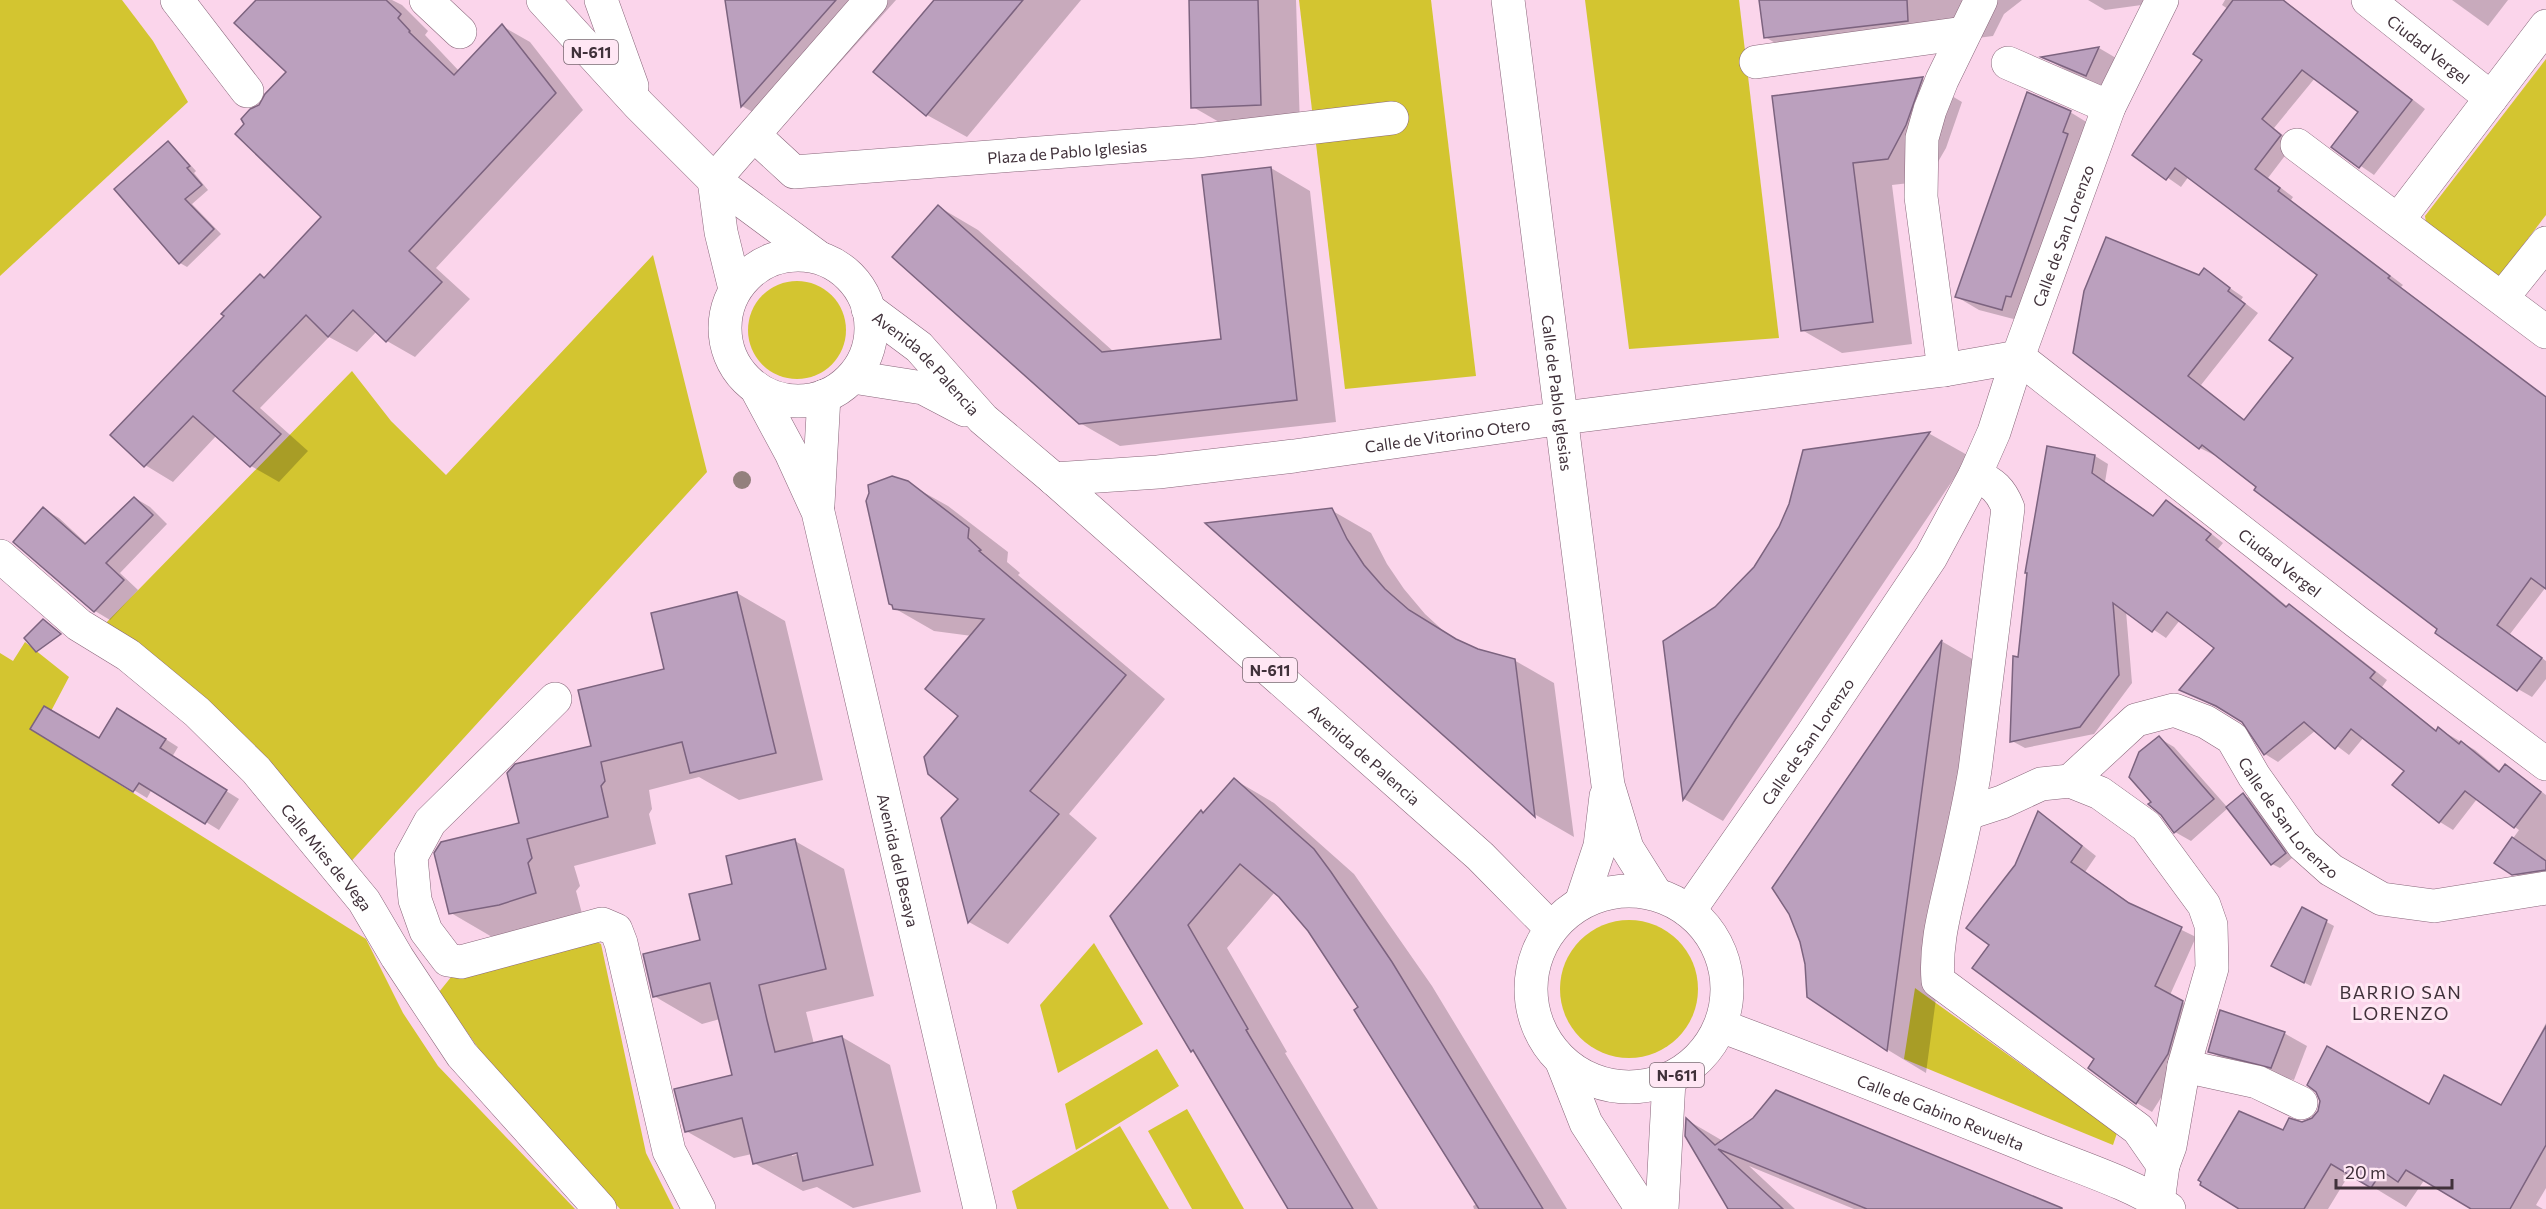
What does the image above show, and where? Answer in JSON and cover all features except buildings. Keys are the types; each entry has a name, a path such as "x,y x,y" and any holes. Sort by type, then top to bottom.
{"main road":[{"path":"177,0 247,91"},
{"path":"426,0 460,32"},
{"name":"N-611","path":"543,0 639,105 714,180 818,257"},
{"name":"N-611","path":"601,0 607,22 639,105"},
{"path":"735,289 721,232 714,180 755,136 871,0"},
{"name":"Calle de Pablo Iglesias","path":"1508,0 1563,417 1608,785 1627,848 1656,894"},
{"path":"1944,370 1928,263 1920,167 1922,138 1930,110 1981,0"},
{"name":"Calle de San Lorenzo","path":"1689,910 1811,736 1931,557 1975,475 1994,432 2018,357 2109,107 2162,0"},
{"name":"Ciudad Vergel","path":"2368,0 2491,98"},
{"path":"2398,220 2546,26"},
{"path":"1756,62 1964,33"},
{"path":"2008,63 2109,107"},
{"name":"Plaza de Pablo Iglesias","path":"755,136 794,172 1197,141 1392,118"},
{"path":"2297,146 2546,332"},
{"path":"2502,298 2546,243"},
{"path":"799,254 818,257 835,264 850,276 861,291 868,309 871,327 869,346 853,377 824,396 807,401 791,401 772,397 756,388 737,368 726,343 724,324 727,306 735,289 747,274 762,264 780,257 799,254"},
{"name":"Avenida de Palencia","path":"868,309 919,347 983,419 1054,479 1480,856 1551,928"},
{"name":"Calle de Vitorino Otero","path":"1054,479 1158,472 1294,456 1563,417 1944,370 2018,357"},
{"name":"Ciudad Vergel","path":"2018,357 2357,622 2546,765"},
{"name":"Avenida de Palencia","path":"853,377 923,388 983,419"},
{"name":"Avenida del Besaya","path":"756,388 791,453 818,512 980,1209"},
{"name":"Avenida del Besaya","path":"818,512 824,396"},
{"path":"1975,475 1991,482 2002,494 2008,508 1968,813 1936,958 1938,981 2138,1129 2163,1165"},
{"name":"Calle Mies de Vega","path":"0,556 79,625 128,655 189,705 256,770 364,901 462,1055 600,1209"},
{"path":"555,699 430,822 411,857 415,900 426,931 448,960 461,963 602,924 616,930 621,943 669,1151 699,1209"},
{"name":"Calle de San Lorenzo","path":"2070,781 2136,720 2174,710 2206,722 2232,738 2254,776 2303,845 2331,870 2382,899 2434,906 2546,888"},
{"path":"1968,813 2002,802 2041,784 2070,781 2100,793 2146,826 2204,904 2211,925 2212,968 2184,1066 2170,1146 2163,1165 2161,1207"},
{"name":"Calle de Pablo Iglesias","path":"1581,903 1599,846 1608,785"},
{"name":"N-611","path":"1618,891 1656,894 1689,910 1704,925 1716,943 1724,963 1727,984 1726,1005 1721,1026 1700,1058 1669,1080 1651,1086 1613,1087 1579,1075 1562,1062 1548,1046 1538,1028 1532,1008 1530,987 1533,966 1540,946 1551,928 1581,903 1599,895 1618,891"},
{"path":"419,990 448,960"},
{"name":"Calle de Gabino Revuelta","path":"1721,1026 1836,1069 2161,1207"},
{"name":"N-611","path":"1562,1062 1586,1123 1642,1209"},
{"path":"2184,1066 2257,1082 2301,1103"},
{"name":"N-611","path":"1662,1209 1669,1080"}],"shaded area":[{"path":"0,0 122,0 153,41 188,102 0,276"},
{"path":"1299,0 1431,0 1476,376 1345,389"},
{"path":"1585,0 1739,0 1779,338 1629,349"},
{"path":"2546,59 2546,215 2500,275 2495,276 2426,223 2425,216"},
{"path":"653,255 707,472 346,867 105,624 352,371 391,421 446,475"},
{"path":"797,281 807,282 824,289 838,303 845,320 845,340 838,357 824,371 807,378 797,379 787,378 770,371 756,357 749,340 748,330 749,320 756,303 770,289 787,282"},
{"path":"25,642 69,677 39,734 366,939 403,1013 438,1066 575,1209 0,1209 0,653 13,661"},
{"path":"1629,920 1655,926 1667,932 1677,941 1686,951 1692,963 1698,989 1692,1015 1686,1027 1677,1037 1667,1046 1655,1052 1629,1058 1603,1052 1591,1046 1581,1037 1572,1027 1566,1015 1560,989 1566,963 1572,951 1581,941 1591,932 1603,926"},
{"path":"595,941 601,944 646,1153 674,1209 620,1209 481,1052 439,992 456,971"},
{"path":"1094,943 1143,1024 1058,1073 1040,1005"},
{"path":"1915,988 2117,1133 2113,1145 1904,1059"},
{"path":"1157,1049 1179,1086 1076,1150 1065,1104"},
{"path":"1187,1109 1244,1209 1192,1209 1148,1131"},
{"path":"1120,1126 1169,1209 1017,1209 1012,1191"}],"district":[{"name":"BARRIO SAN LORENZO","path":"2401,1002"}]}
